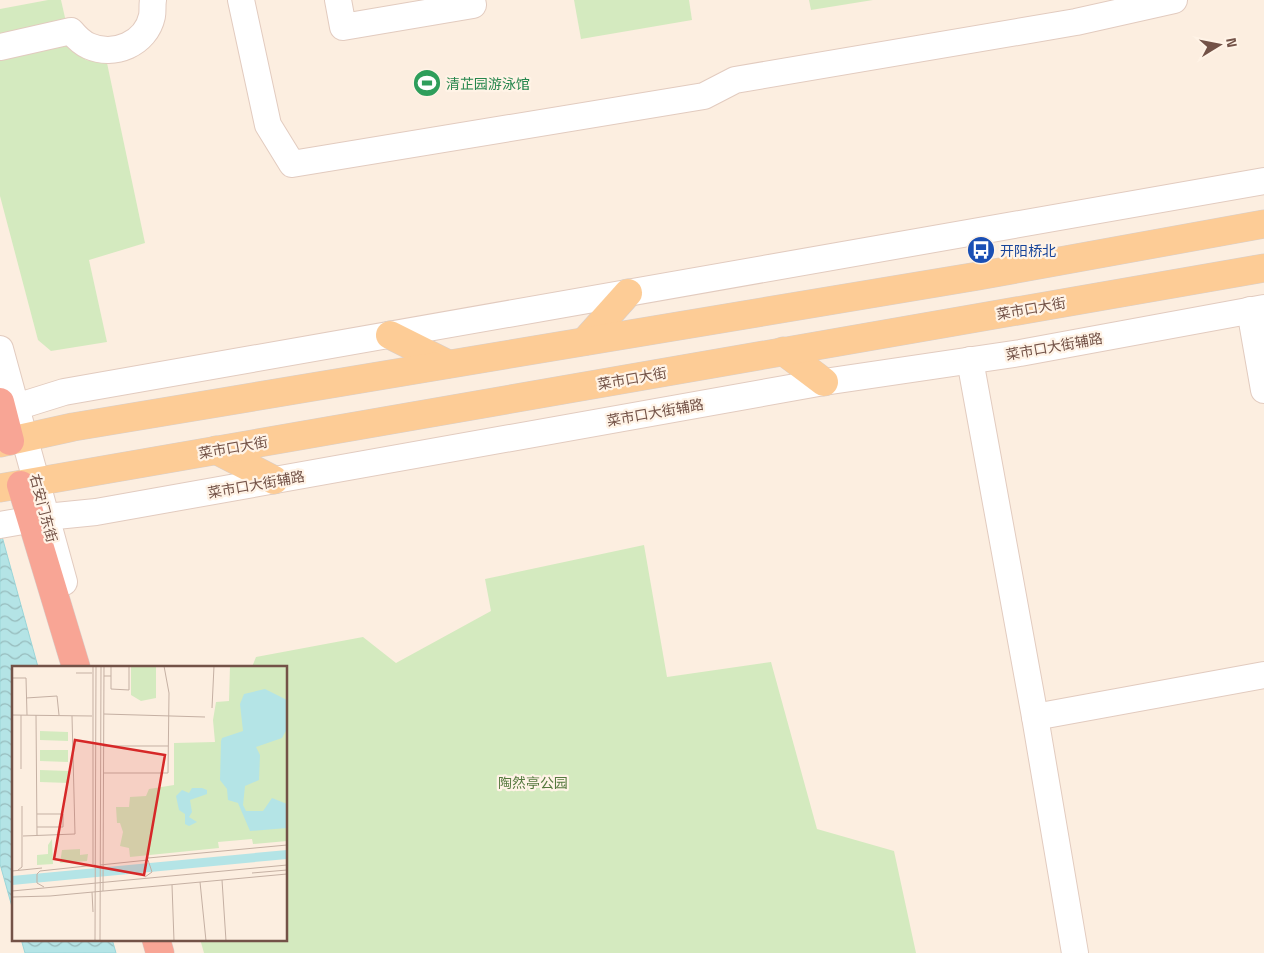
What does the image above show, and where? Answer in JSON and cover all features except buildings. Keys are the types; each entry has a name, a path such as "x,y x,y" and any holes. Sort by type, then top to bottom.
{"highway":[{"path":"8,404 11,440"},
{"path":"19,485 21,521 76,666"},
{"path":"156,940 160,953"}],"main road":[{"path":"11,440 72,427 978,276 1264,224"},
{"name":"菜市口大街","path":"19,485 1264,268"},
{"path":"585,341 628,293"},
{"path":"390,335 448,364"},
{"path":"783,351 824,382"},
{"path":"216,450 274,480"}],"street":[{"path":"0,47 71,31 88,46 99,50 122,48 133,43 147,28 152,16 153,0"},
{"path":"241,0 268,125 292,164 704,96 735,80 1076,22 1174,0"},
{"path":"338,0 343,28 473,5 472,0"},
{"path":"0,349 8,404 64,392 1264,180"},
{"path":"1257,309 1264,390"},
{"name":"菜市口大街辅路","path":"21,521 96,512 824,382 1020,353 1257,309"},
{"path":"970,360 1075,953"},
{"name":"右安门东街","path":"11,440 19,485"},
{"name":"右安门东街","path":"21,521 88,666"},
{"path":"1034,717 1264,675"},
{"path":"166,940 170,953"}],"green space":[{"path":"48,0 61,0 66,22 0,36 0,9"},
{"path":"574,0 689,0 692,20 581,39"},
{"path":"809,0 873,0 811,10"},
{"path":"69,44 86,60 107,63 145,243 89,260 107,342 51,351 38,340 0,196 0,60"},
{"name":"陶然亭公园","path":"644,545 667,677 771,662 817,829 894,851 916,953 204,953 200,940 288,940 288,666 252,666 256,657 363,637 396,663 491,611 485,579"}],"water":[{"path":"0,529 38,666 12,666 12,907 0,864"},
{"path":"21,940 112,940 116,953 25,953"}],"place":[{"name":"清芷园游泳馆","path":"427,83"},
{"name":"开阳桥北","path":"981,250"}]}
